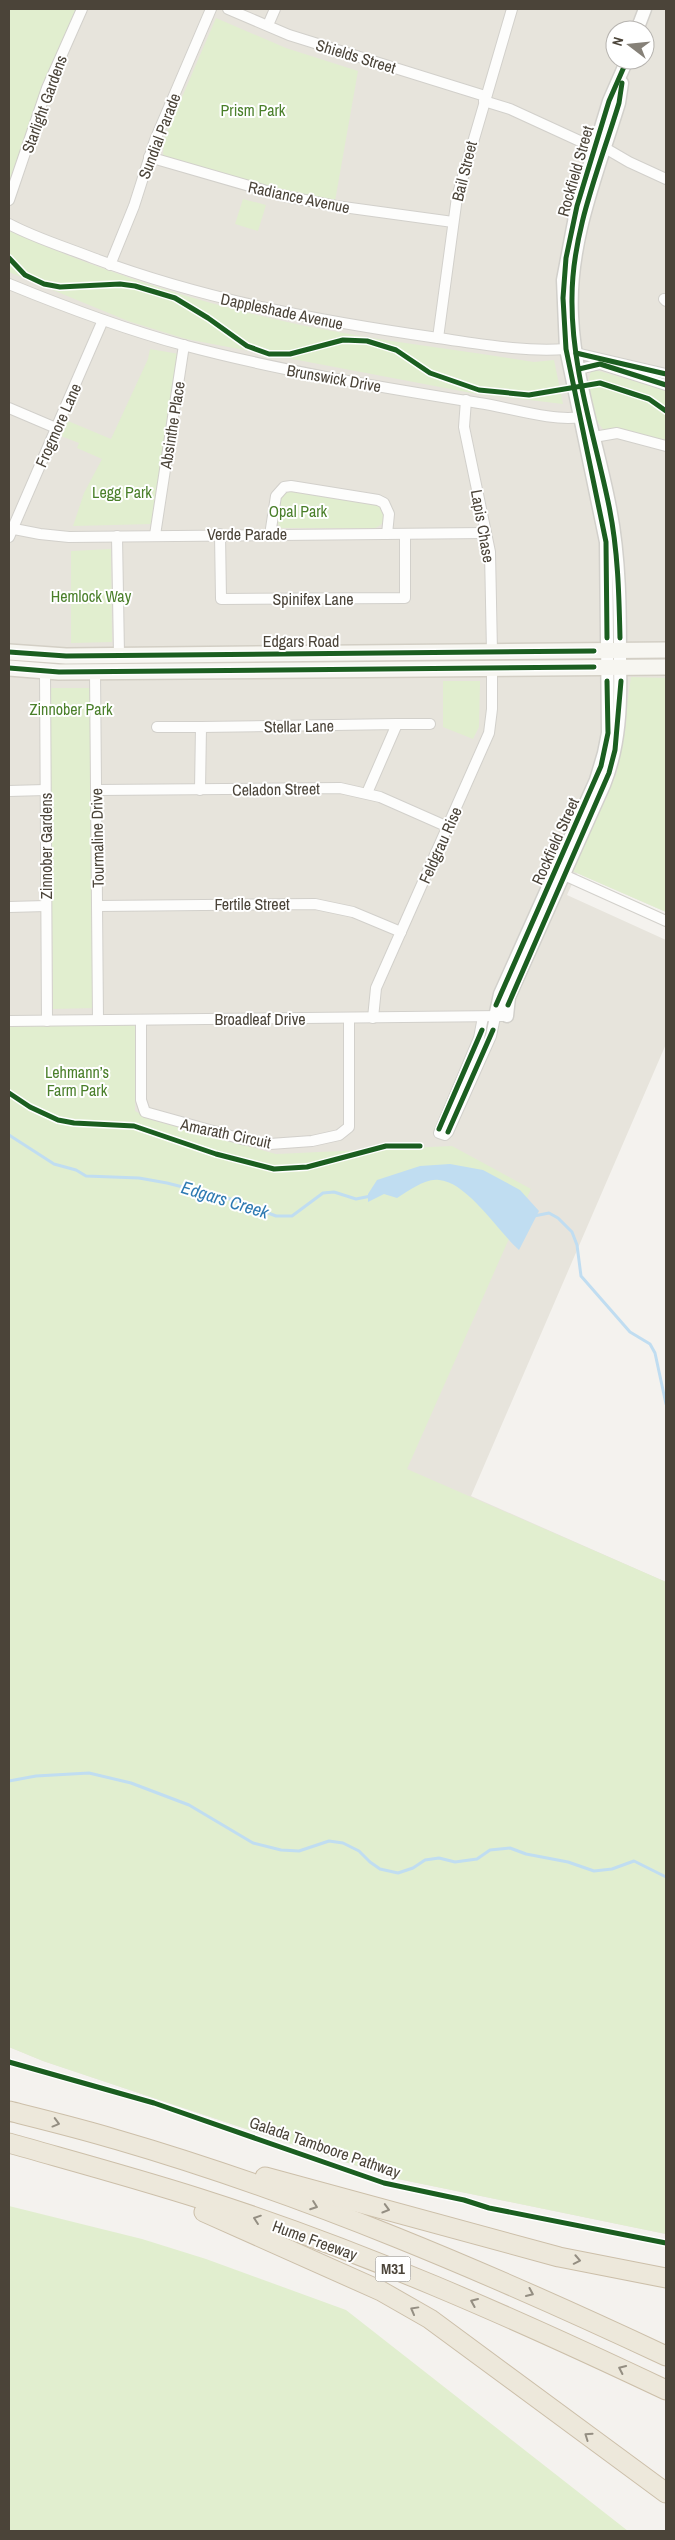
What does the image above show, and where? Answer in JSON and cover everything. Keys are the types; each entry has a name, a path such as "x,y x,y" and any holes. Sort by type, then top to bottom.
{"highway":[{"name":"Hume Freeway","path":"9,2111 119,2140 268,2189 484,2273 666,2356"},
{"path":"119,2140 365,2203 559,2257 666,2278"},
{"name":"Hume Freeway","path":"9,2143 216,2204 403,2273 536,2329 666,2390"},
{"path":"111,2172 299,2253 381,2291 430,2319 529,2394 666,2493"},
{"path":"628,2464 666,2486"}],"main road":[{"name":"Edgars Road","path":"9,652 46,656 95,656 666,650"},
{"path":"492,652 492,668"},
{"name":"Edgars Road","path":"9,668 95,672 666,667"}],"street":[{"name":"Starlight Gardens","path":"9,200 48,88 82,9"},
{"name":"Sundial Parade","path":"110,265 131,213 149,157 211,9"},
{"name":"Shields Street","path":"231,9 289,35 510,109 666,179"},
{"path":"268,25 275,9"},
{"name":"Bail Street","path":"438,338 453,222 464,168 512,9"},
{"name":"Rockfield Street","path":"462,1090 499,1017 500,994 612,761 620,701 614,667 606,542 589,439 571,351 573,274 582,220 600,148 619,103 625,70"},
{"name":"Radiance Avenue","path":"149,157 284,196 336,206 453,222"},
{"name":"Dappleshade Avenue","path":"9,224 110,265 204,294 276,311 365,328 525,351 571,351 666,380"},
{"name":"Brunswick Drive","path":"9,284 103,320 184,345 323,376 560,418 584,416"},
{"name":"Frogmore Lane","path":"10,531 103,320"},
{"name":"Absinthe Place","path":"155,535 184,345"},
{"path":"575,370 600,364 666,380"},
{"name":"Lapis Chase","path":"466,400 464,427 490,552 492,652"},
{"path":"9,408 56,428"},
{"path":"589,439 617,433 666,446"},
{"path":"270,535 276,496 284,487 290,486 384,503 389,514 388,534"},
{"name":"Verde Parade","path":"10,531 54,536 486,533"},
{"name":"Spinifex Lane","path":"220,534 221,600 405,598 405,534"},
{"path":"117,536 119,671"},
{"name":"Tourmaline Drive","path":"95,656 98,1020"},
{"name":"Feldgrau Rise","path":"373,1018 376,988 489,733 492,709 492,668"},
{"name":"Zinnober Gardens","path":"44,671 47,1021"},
{"path":"367,793 396,724"},
{"name":"Stellar Lane","path":"157,727 430,724"},
{"path":"200,790 201,727"},
{"name":"Celadon Street","path":"97,790 340,788 367,793 393,802 448,827"},
{"path":"9,791 46,790"},
{"path":"559,873 666,921"},
{"name":"Fertile Street","path":"98,906 315,904 354,912 400,932"},
{"path":"9,906 46,906"},
{"name":"Broadleaf Drive","path":"9,1021 499,1017"},
{"name":"Amarath Circuit","path":"141,1020 142,1100 145,1112 247,1140 280,1144 302,1143 339,1135 349,1127 349,1019"}],"shaded area":[{"path":"9,9 666,9 666,912 577,873 567,895 666,940 666,1044 471,1496 666,1582 666,2234 393,2178 43,2061 9,2047"}],"green space":[{"path":"9,9 76,9 37,101 9,187"},
{"name":"Prism Park","path":"216,18 286,48 358,71 335,201 248,181 163,156 164,139"},
{"path":"243,199 266,205 258,231 235,224"},
{"path":"9,231 106,270 240,311 371,338 534,362 554,360 563,404 477,394 186,339 128,321 9,272"},
{"name":"Legg Park","path":"150,349 179,354 152,524 73,526 84,493 102,459 77,448 79,443 61,436 68,421 111,439 148,359"},
{"path":"592,369 666,390 666,442 612,428 604,430 595,417 590,401 589,384"},
{"name":"Opal Park","path":"290,490 380,505 384,515 382,524 375,528 281,528 277,520 277,510 285,491"},
{"name":"Hemlock Way","path":"111,549 112,642 71,643 71,551"},
{"path":"631,677 666,678 666,912 572,871 617,772"},
{"path":"443,681 480,681 479,727 473,739 443,727"},
{"name":"Zinnober Park","path":"50,688 91,688 94,1008 53,1009"},
{"name":"Lehmann’s Farm Park","path":"132,1023 137,1029 135,1111 152,1120 276,1154 452,1146 531,1189 407,1469 666,1582 666,2234 393,2178 43,2061 9,2047 9,1025"},
{"path":"9,2206 142,2239 206,2259 346,2310 628,2531 9,2531"}],"water":[{"path":"450,1164 483,1170 520,1190 539,1211 519,1250 471,1198 450,1183 439,1180 428,1181 397,1198 384,1194 368,1202 368,1194 377,1180 420,1166"}],"waterway":[{"name":"Edgars Creek","path":"9,1135 54,1164 76,1170 86,1176 139,1178 167,1183 234,1200 276,1216 292,1216 323,1193 334,1192 356,1199 371,1196"},
{"name":"Edgars Creek","path":"534,1216 549,1213 558,1218 572,1232 577,1245 581,1276 630,1332 650,1344 655,1353 666,1404"},
{"path":"9,1781 36,1776 89,1773 131,1783 189,1805 253,1843 281,1850 299,1851 329,1841 343,1843 359,1851 380,1869 398,1873 413,1868 425,1860 439,1858 455,1862 477,1859 490,1850 510,1848 526,1854 568,1862 594,1871 612,1869 634,1861 666,1877"}],"cycle path":[{"path":"607,638 606,542 566,349 563,298 566,258 577,206 609,101 623,70"},
{"path":"620,638 614,539 609,506 575,350 572,298 573,273 582,223 619,103 622,83"},
{"path":"9,258 25,275 44,284 60,287 120,284 135,286 175,298 208,318 247,346 269,354 290,354 343,340 367,341 396,350 430,373 479,390 529,395 600,383 649,399 666,411"},
{"path":"576,353 666,374"},
{"path":"579,369 600,364 666,385"},
{"path":"9,652 66,656 594,651"},
{"path":"9,668 59,672 594,667"},
{"path":"496,1005 601,766 608,733 607,681"},
{"path":"508,1005 609,773 615,750 621,681"},
{"path":"439,1129 482,1030"},
{"path":"448,1132 493,1030"},
{"path":"9,1093 30,1107 58,1120 74,1123 134,1126 216,1154 274,1169 307,1167 386,1146 420,1146"},
{"name":"Galada Tamboore Pathway","path":"9,2062 154,2103 384,2183 464,2200 489,2208 666,2243"}]}
